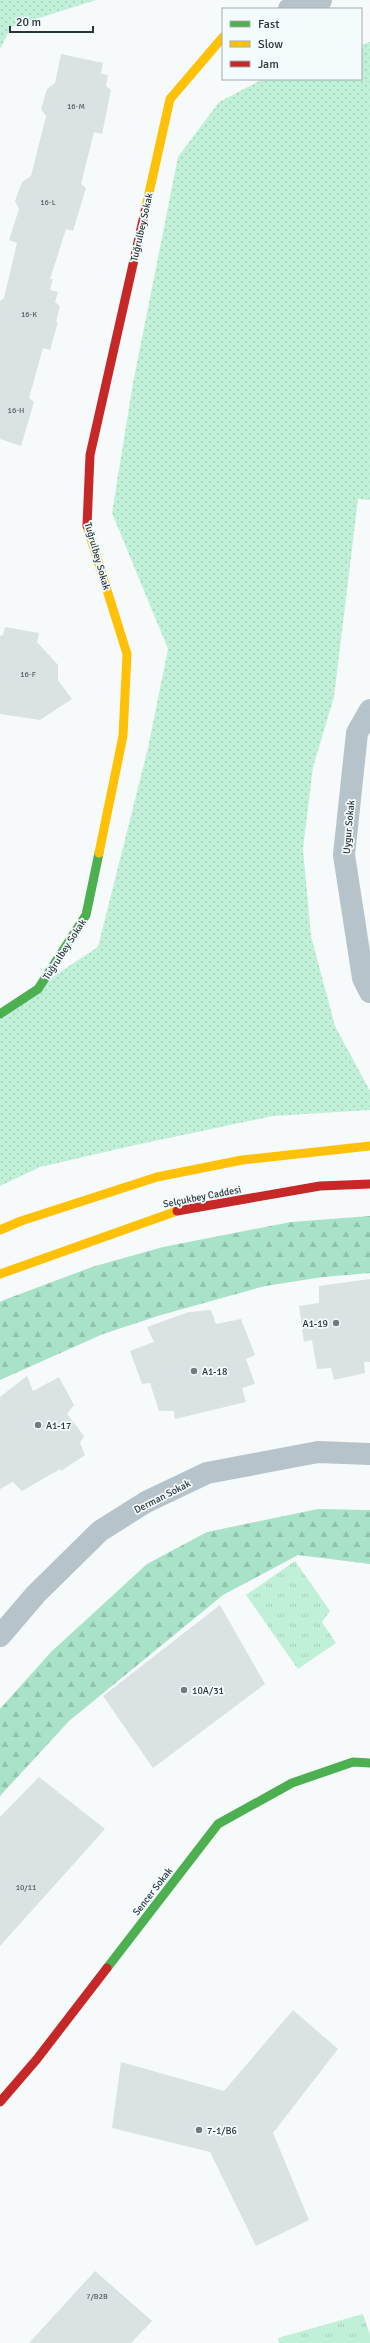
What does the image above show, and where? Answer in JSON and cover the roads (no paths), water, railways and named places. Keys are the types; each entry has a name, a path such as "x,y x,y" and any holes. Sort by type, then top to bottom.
{"street":[{"path":"293,8 321,0"},
{"name":"Tuğrulbey Sokak","path":"0,1014 38,989 86,915 123,736 127,654 86,521 90,455 170,99 222,38"},
{"name":"Uygur Sokak","path":"370,710 357,733 344,855 363,978 370,992"},
{"path":"0,1230 21,1221 157,1177 242,1160 370,1146"},
{"name":"Selçukbey Caddesi","path":"0,1274 171,1212 320,1186 370,1184"},
{"name":"Derman Sokak","path":"0,1636 36,1594 100,1531 146,1502 207,1473 318,1452 370,1454"},
{"name":"Sencer Sokak","path":"0,2102 37,2059 218,1824 292,1783 353,1762 370,1762"}],"place":[{"name":"A1-19","path":"336,1323"},
{"name":"A1-18","path":"194,1371"},
{"name":"A1-17","path":"38,1425"},
{"name":"10A/31","path":"184,1690"},
{"name":"7-1/B6","path":"199,2130"}]}
